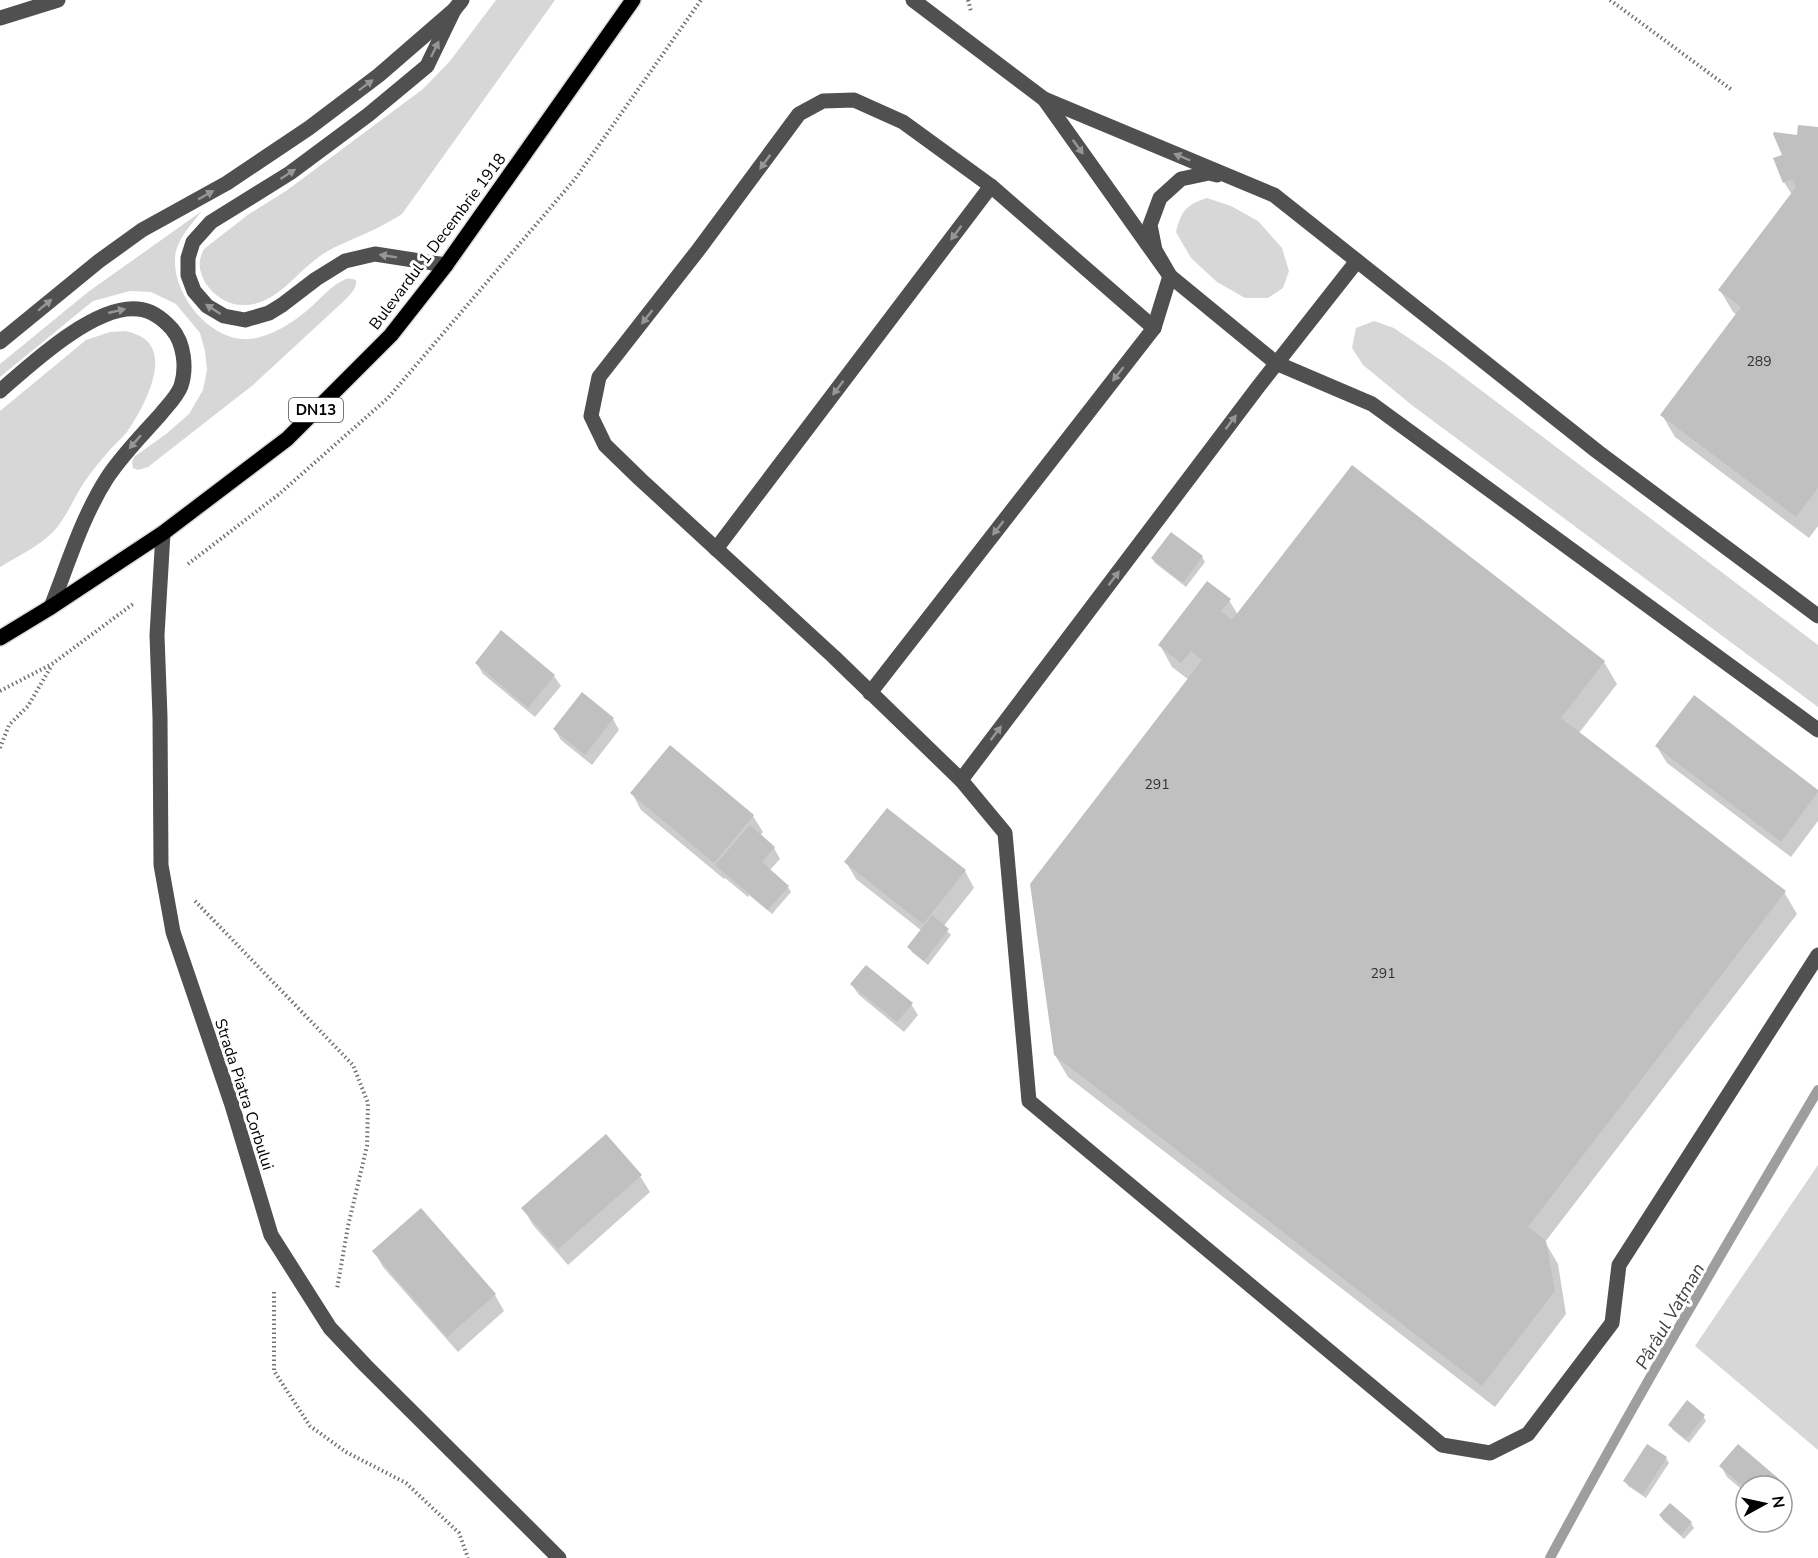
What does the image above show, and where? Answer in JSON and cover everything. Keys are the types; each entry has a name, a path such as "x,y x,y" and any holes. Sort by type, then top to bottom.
{"main road":[{"name":"Bulevardul 1 Decembrie 1918","path":"0,638 163,533 287,439 391,335 446,264 633,0"}],"street":[{"path":"0,18 58,0"},
{"path":"913,0 1044,99 1274,195 1598,452 1818,616"},
{"path":"446,264 375,254 345,261 269,313 246,320 224,316 207,306 194,291 188,275 188,258 193,242 211,222 315,155 427,66 458,5"},
{"path":"0,342 99,261 141,230 228,183 309,128 379,75 458,5"},
{"path":"1044,99 1170,276 1276,363 1372,404 1818,730"},
{"path":"1154,328 991,186 903,122 854,100 823,100 799,114 706,240 600,377 591,416 605,445 774,601 961,780 1005,833 1029,1101 1442,1445 1490,1453 1528,1434 1612,1323 1619,1265 1818,955"},
{"path":"870,693 1154,328 1170,276 1155,250 1150,225 1160,198 1181,179 1209,172 1236,179"},
{"path":"716,549 991,186"},
{"path":"961,780 1276,363 1357,261"},
{"path":"0,391 34,361 81,327 105,314 124,309 136,308 150,311 161,318 182,345 181,386 174,398 107,478 86,519 51,607"},
{"name":"Strada Piatra Corbului","path":"163,533 157,635 161,866 173,932 232,1105 271,1235 330,1328 559,1558"}],"path":[{"path":"1610,0 1732,90"},
{"path":"0,748 9,725 28,706 52,664"},
{"path":"193,899 353,1065 368,1103 367,1146 348,1226 330,1328"},
{"path":"274,1289 274,1371 310,1426 346,1452 406,1483 459,1533 468,1558"}],"shaded area":[{"path":"496,0 555,0 402,214 328,251 266,300 240,305 225,301 213,292 200,271 200,258 204,249 423,89 450,61"},
{"path":"1207,198 1231,206 1258,221 1282,248 1289,271 1283,288 1268,298 1245,298 1217,282 1191,258 1176,232 1182,214 1189,206"},
{"path":"202,211 178,245 175,258 176,272 186,299 205,322 217,331 243,339 261,337 298,318 339,282 350,278 356,280 355,286 345,300 253,385 148,467 138,470 133,468 134,457 189,414 203,390 207,370 200,333 176,304 151,292 130,291 93,301 0,377 0,364 88,292"},
{"path":"1374,321 1394,328 1445,363 1818,645 1818,707 1413,406 1363,365 1352,348 1356,328"},
{"path":"126,331 146,340 153,349 155,360 151,386 139,412 127,432 88,477 53,532 34,547 0,567 0,411 86,340 110,332"},
{"path":"1818,1165 1818,1450 1695,1346"}],"building":[{"path":"1798,125 1818,127 1818,488 1796,517 1660,415 1741,307 1718,290 1796,187 1792,179 1783,183 1773,158 1782,155 1773,134 1774,132 1797,135"},
{"path":"1352,465 1605,661 1561,718 1786,891 1528,1227 1546,1241 1555,1291 1482,1386 1054,1055 1030,884 1202,660 1191,651 1181,663 1158,645 1207,581 1231,599 1221,611 1232,620"},
{"path":"1171,532 1203,556 1183,583 1151,558"},
{"path":"501,630 555,675 528,708 475,663"},
{"path":"582,692 614,718 585,755 553,729"},
{"path":"1694,695 1818,790 1781,842 1655,746"},
{"path":"670,745 754,815 714,863 630,793"},
{"path":"887,808 966,870 923,924 844,862"},
{"path":"750,825 775,847 762,862 789,886 768,910 715,865"},
{"path":"932,915 949,929 924,961 907,947"},
{"path":"866,965 913,1003 897,1022 850,984"},
{"path":"606,1134 642,1175 558,1249 521,1208"},
{"path":"421,1208 496,1294 447,1337 372,1251"},
{"path":"1687,1400 1705,1415 1686,1439 1668,1425"},
{"path":"1647,1444 1667,1457 1643,1494 1623,1481"},
{"path":"1738,1444 1773,1474 1734,1474 1734,1479 1719,1466"},
{"path":"1670,1503 1692,1522 1681,1535 1659,1515"}],"waterway":[{"name":"Pârâul Vațman","path":"1550,1558 1681,1323 1818,1090"}]}
